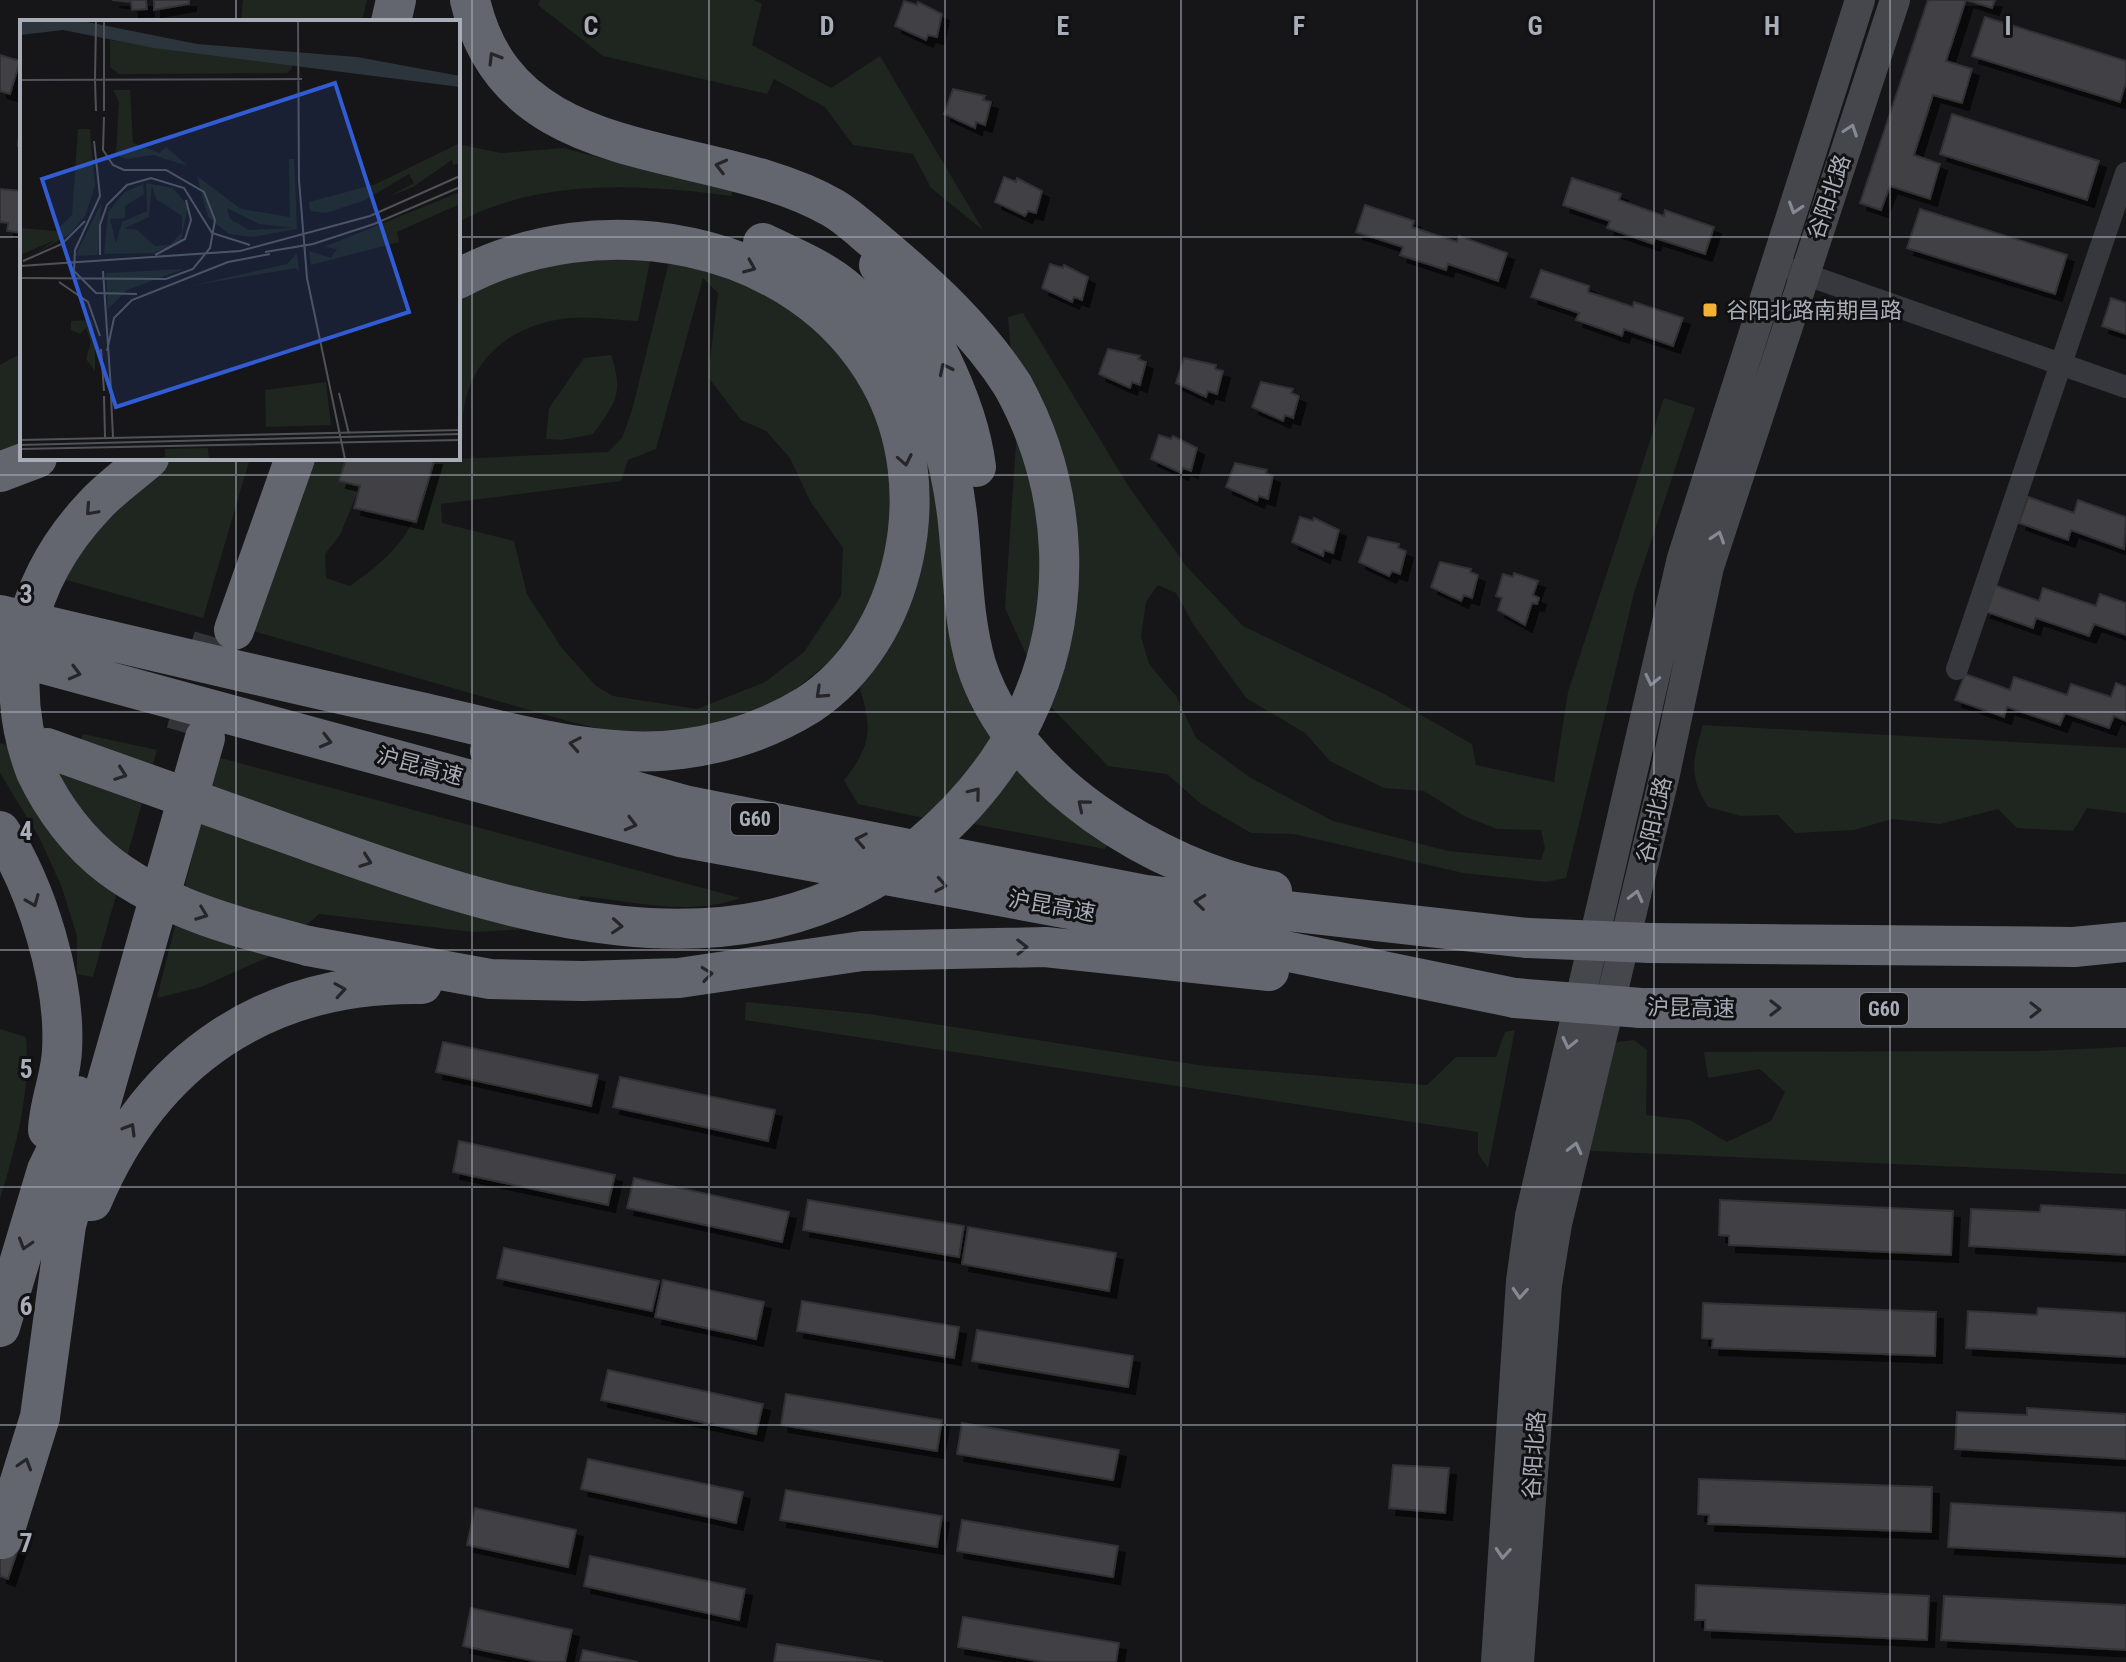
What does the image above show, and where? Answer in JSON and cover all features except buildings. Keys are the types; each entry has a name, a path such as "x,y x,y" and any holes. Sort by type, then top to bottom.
{"highway":[{"path":"391,20 396,0"},
{"path":"405,20 408,0"},
{"path":"0,731 419,880 566,919 643,928 721,927 759,922 835,899 901,862 957,815 1016,734 1043,672 1051,641 1060,576 1056,505 1037,437 1013,386 983,343 927,286 833,208 795,191 721,166 601,138 560,121 524,97 494,62 475,22 470,0"},
{"path":"795,191 855,240 882,268 938,353 962,403 976,478 976,564 968,609"},
{"path":"460,254 500,237 543,225 616,217 676,220 720,228 763,243 842,287 912,366 935,412 949,465 976,664 1004,721 1045,772 1096,816 1204,870 1261,889 1529,930"},
{"path":"0,616 476,725 632,752 679,750 728,741 771,726 811,703 846,671 874,634 905,553 911,511 907,468 897,423 880,382 853,344 823,311 788,286 752,267 672,243 630,240 572,243 507,257 460,278"},
{"path":"0,472 32,460"},
{"path":"147,460 94,505 64,541 27,611 18,642 14,674 16,710 26,752 47,794 74,832 110,866 177,905 239,928 308,946 490,979 583,981 679,978 862,951 1045,947 1515,998"},
{"path":"268,460 226,628 294,460"},
{"name":"沪昆高速","path":"0,616 688,806 1145,895 1651,938 2074,947 2126,942"},
{"name":"沪昆高速","path":"0,652 680,837 1162,926 1515,998 1641,1008 2126,1008"},
{"path":"0,1327 47,1170 67,1129 195,736 66,1225 40,1417 2,1539"},
{"path":"0,831 11,848 38,911 56,979 62,1050 48,1125 47,1170"},
{"path":"58,1274 104,1172 137,1118 176,1073 224,1033 277,1007 335,989 394,983 455,984 490,979"}],"main road":[{"name":"谷阳北路","path":"1519,1662 1547,1285 1557,1224 1665,774 1697,612 1860,0"},
{"name":"谷阳北路","path":"1496,1662 1521,1281 1530,1216 1670,604 1790,269 1895,0"}],"street":[{"path":"1957,669 2126,173"},
{"path":"1790,269 2126,387"}],"shaded area":[{"path":"243,0 367,0 362,20 241,20"},
{"path":"540,0 754,0 762,4 752,45 831,88 880,56 983,230 931,188 913,154 853,145 825,107 774,79 767,94 603,56 538,5"},
{"path":"460,144 501,153 563,148 636,167 736,180 731,196 662,189 592,188 557,191 490,208 460,221"},
{"path":"672,250 749,273 858,369 893,461 890,557 846,648 779,703 711,735 629,736 250,630 303,460 345,460 339,481 360,486 340,535 325,554 326,578 350,586 385,558 407,532 421,502 434,460 608,452 622,438 632,410","holes":["703,278 718,293 708,377 741,420 766,431 790,458 810,501 843,548 841,596 804,652 765,682 697,709 613,696 596,686 561,647 527,594 514,541 442,523 441,504 621,481 628,460 656,449"]},
{"path":"652,251 638,321 569,318 545,322 505,341 489,355 477,372 468,392 463,414 463,438 460,439 460,286 515,263"},
{"path":"1023,313 1129,487 1187,567 1243,626 1386,695 1472,744 1476,765 1554,782 1568,692 1664,398 1695,408 1634,593 1566,878 1546,882 1463,873 1294,834 1251,833 1201,804 1167,774 1108,766 1049,705 1005,608 1017,428 1008,317","holes":["1158,585 1176,593 1193,624 1246,698 1305,733 1330,761 1384,788 1424,791 1464,816 1497,829 1541,830 1545,848 1541,860 1448,851 1333,821 1251,778 1196,738 1176,696 1149,664 1141,637 1146,602"]},
{"path":"20,354 20,444 0,451 0,365"},
{"path":"611,355 617,379 616,397 593,434 562,440 546,439 549,408 584,358"},
{"path":"909,377 994,740 968,775 924,818 858,804 844,780 861,754 868,731 856,676 872,652"},
{"path":"154,460 249,460 203,618 52,576"},
{"path":"1703,725 2126,748 2126,813 2087,808 2073,831 2017,828 1998,809 1940,824 1892,819 1854,830 1795,833 1778,815 1741,816 1708,807 1697,786 1694,767"},
{"path":"83,734 157,750 93,977 77,974 77,936 61,885 39,837 0,773 0,743 73,766"},
{"path":"217,757 740,898 721,904 681,907 581,896 546,928 474,932 319,914 273,955 201,987 157,998"},
{"path":"1017,760 1111,838 1105,849 968,823"},
{"path":"746,1002 869,1014 1205,1066 1427,1085 1456,1057 1496,1057 1505,1032 1515,1030 1488,1168 1478,1154 1478,1132 745,1020"},
{"path":"0,1029 26,1037 27,1057 21,1119 0,1199"},
{"path":"1634,1040 1647,1050 1646,1115 1690,1120 1727,1142 1771,1121 1785,1092 1760,1069 1708,1078 1704,1052 2037,1051 2126,1047 2126,1174 1592,1151 1581,1144 1601,1044"}],"tunnel":[{"path":"186,733 217,626"}],"place":[{"name":"谷阳北路南期昌路","path":"1710,310"}]}
